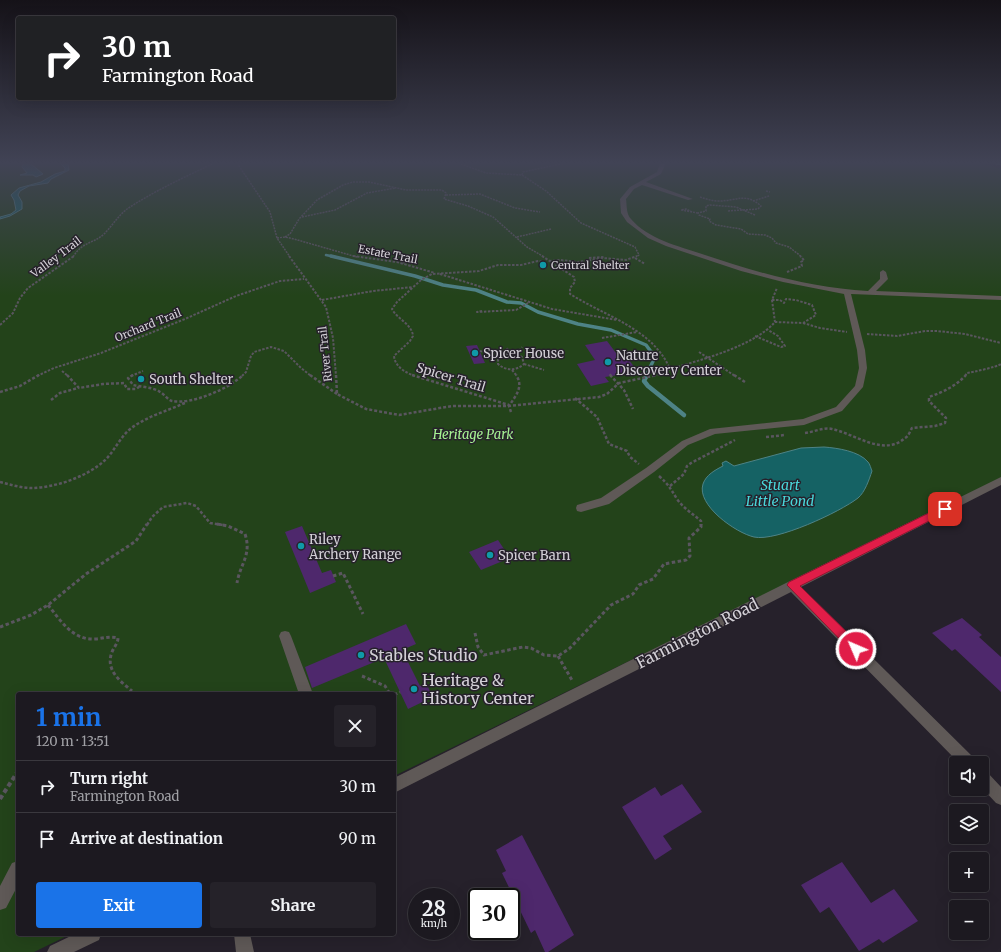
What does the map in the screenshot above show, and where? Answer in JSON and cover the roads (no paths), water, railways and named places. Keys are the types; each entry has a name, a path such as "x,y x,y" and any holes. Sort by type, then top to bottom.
{"street":[{"path":"623,207 624,213 629,221 650,237 668,245 743,270 783,280 847,292 999,299"},
{"path":"871,292 884,279 883,272"},
{"path":"581,508 605,501 650,470 685,442 713,431 804,422 839,409 859,387 863,368 857,333 847,292"},
{"name":"Farmington Road","path":"396,785 1001,481"},
{"path":"792,585 962,756"},
{"path":"284,636 305,692"},
{"path":"989,785 1001,798"},
{"path":"0,902 16,873"},
{"path":"56,952 89,936"},
{"path":"242,936 245,952"}],"water":[{"path":"15,207 22,207 22,209 10,216 0,219 0,217 11,214 16,210"},
{"name":"Stuart Little Pond","path":"824,447 841,449 859,455 868,462 872,471 865,489 858,498 837,511 808,525 777,535 754,537 737,530 728,524 711,509 705,501 702,492 704,481 711,473 723,466 722,463 726,461 734,466 801,448"}],"waterway":[{"path":"326,255 335,257"},
{"path":"331,256 415,276 443,285 476,290 507,302 521,303 538,312 578,324 611,330 646,345 655,357 646,376"},
{"path":"647,375 644,381 648,386 684,415"}],"place":[{"name":"Central Shelter","path":"543,265"},
{"name":"Spicer House","path":"475,353"},
{"name":"Nature Discovery Center","path":"608,362"},
{"name":"South Shelter","path":"141,379"},
{"name":"Riley Archery Range","path":"301,546"},
{"name":"Spicer Barn","path":"490,555"},
{"name":"Stables Studio","path":"361,655"},
{"name":"Heritage & History Center","path":"414,689"}],"park label":[{"name":"Heritage Park","path":"473,434"}]}
